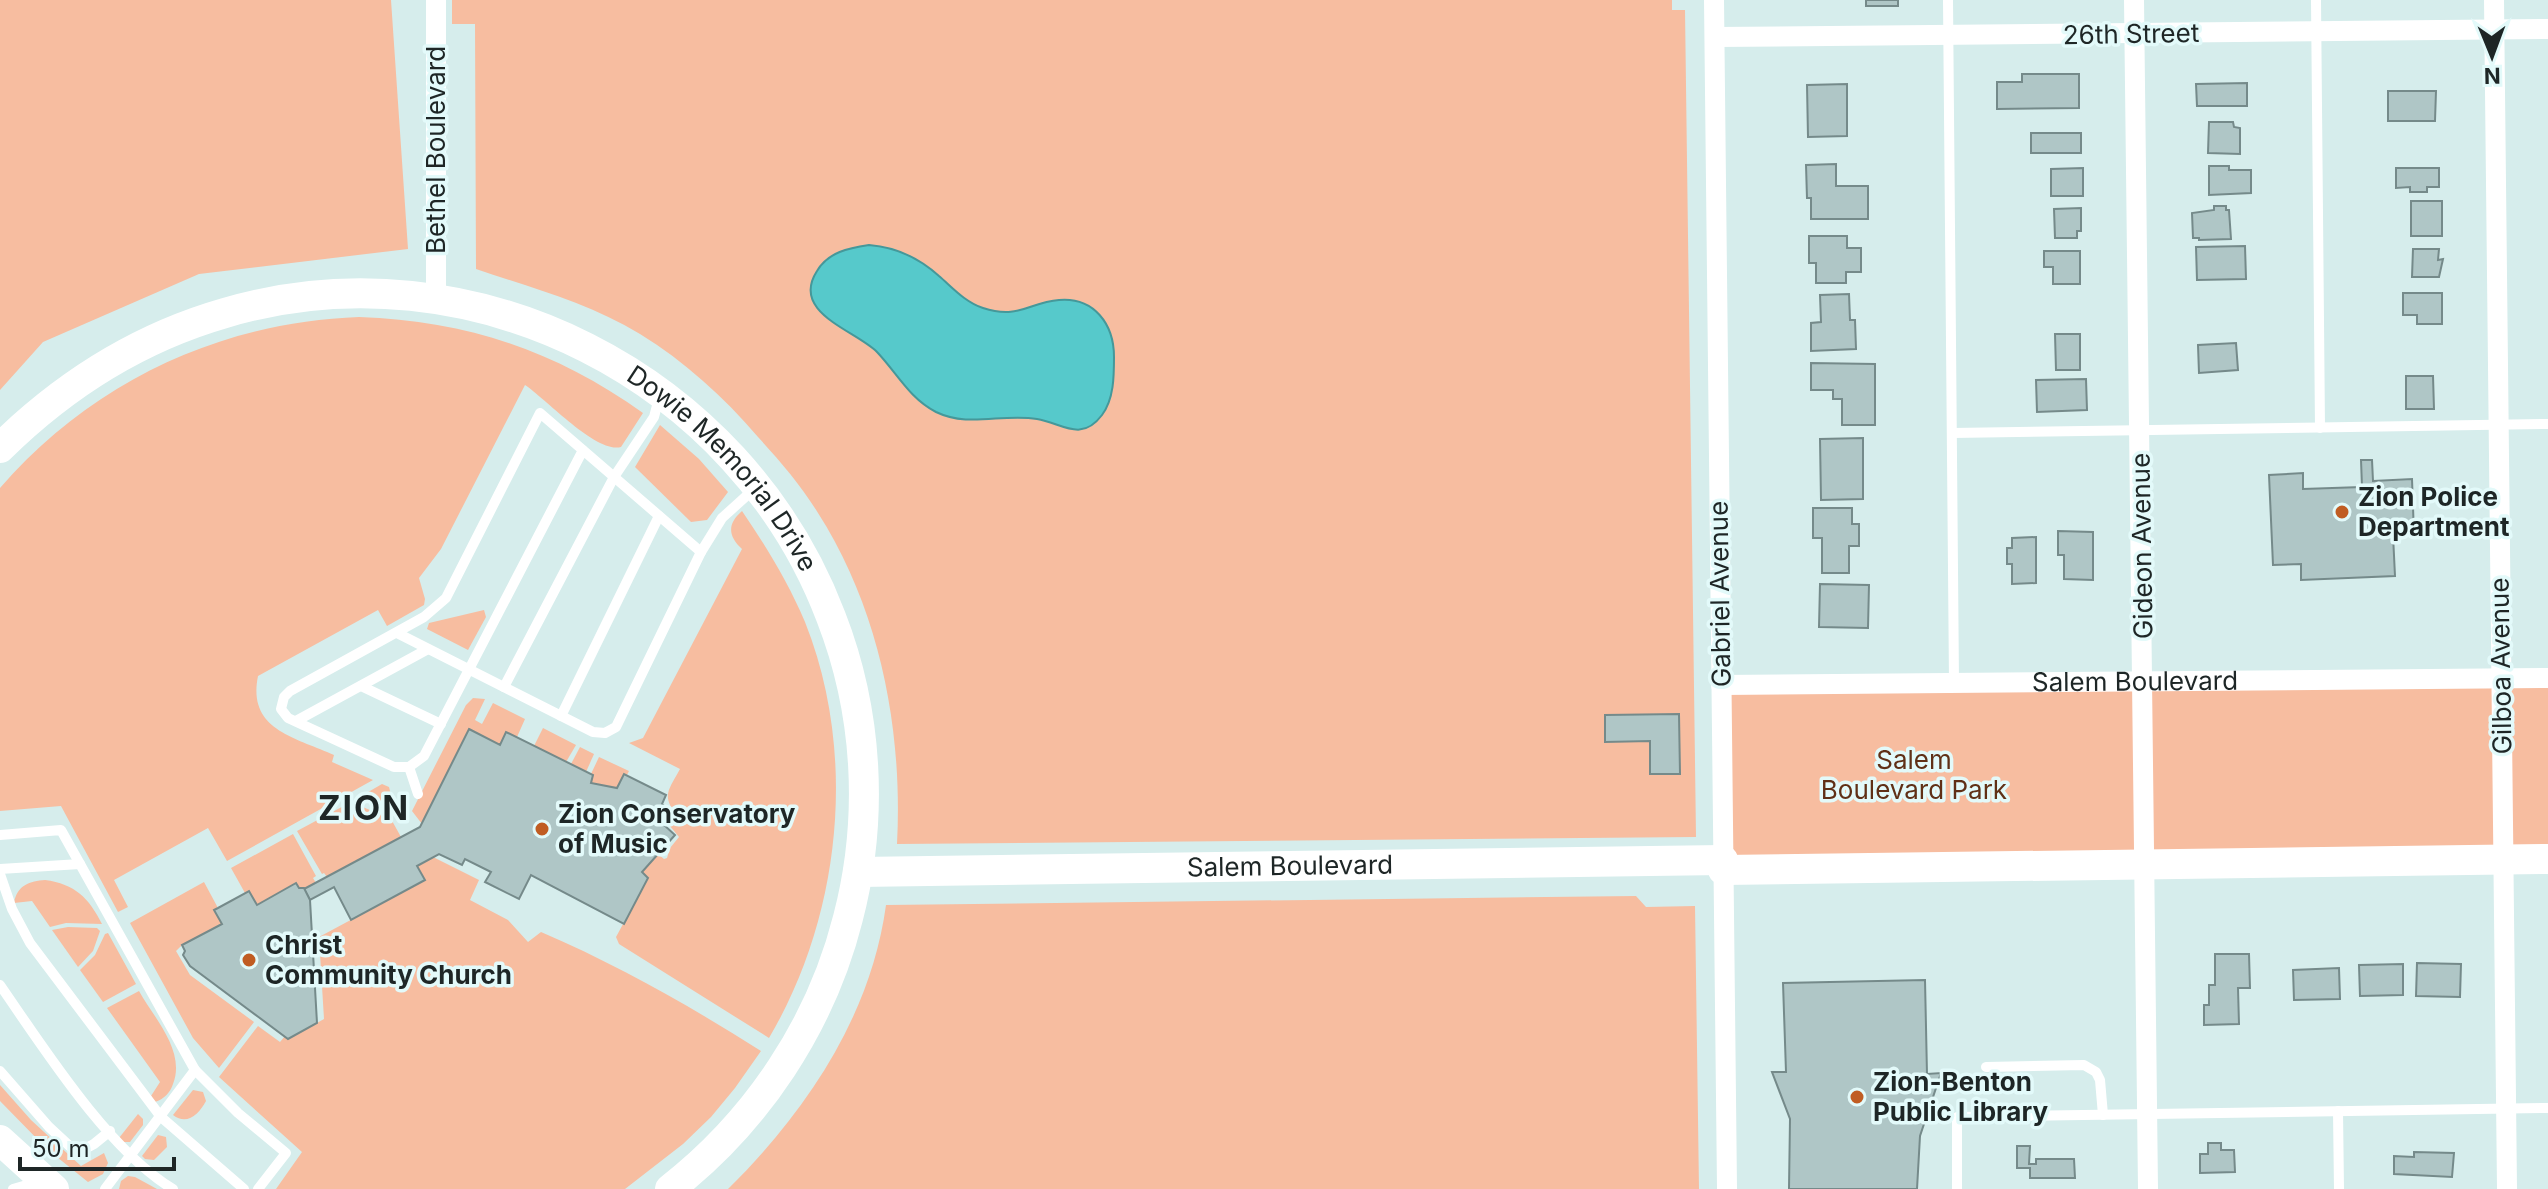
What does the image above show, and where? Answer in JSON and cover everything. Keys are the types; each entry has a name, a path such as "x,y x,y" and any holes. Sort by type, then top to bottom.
{"street":[{"name":"Bethel Boulevard","path":"436,0 436,299"},
{"name":"Gabriel Avenue","path":"1714,0 1727,1189"},
{"name":"Gideon Avenue","path":"2134,0 2148,1189"},
{"name":"Gilboa Avenue","path":"2494,0 2507,1189"},
{"name":"26th Street","path":"1715,37 2548,29"},
{"name":"Dowie Memorial Drive","path":"0,448 43,408 91,372 144,344 199,321 256,305 315,296 375,294 436,299 496,312 555,332 610,359 661,392 723,445 758,486 790,532 827,606 845,659 857,713 864,768 863,823 858,872 844,936 816,1007 791,1054 753,1108 709,1156 670,1189"},
{"name":"Salem Boulevard","path":"1721,685 2548,678"},
{"name":"Salem Boulevard","path":"858,872 2146,865 2548,859"},
{"path":"0,1140 48,1184"}],"lane":[{"path":"1948,0 1954,683"},
{"path":"2316,0 2320,428"},
{"path":"504,687 614,477 654,417 661,392"},
{"path":"583,450 424,756 409,767 394,767 284,714 281,703 286,693 431,613 446,598 540,413 583,450 659,516 701,552"},
{"path":"1952,433 2548,424"},
{"path":"397,633 599,733 616,727 701,552 722,518 758,486"},
{"path":"561,716 659,516"},
{"path":"296,721 428,649"},
{"path":"361,686 441,724"},
{"path":"409,767 418,794"},
{"path":"0,835 61,830 195,1070 238,1113 286,1153 258,1189"},
{"path":"80,864 0,872 12,909 27,938 161,1117 244,1189"},
{"path":"0,985 60,1070 110,1131 131,1155 173,1189"},
{"path":"1986,1067 2084,1065 2096,1072 2100,1080 2103,1115"},
{"path":"105,1189 195,1070"},
{"path":"0,1071 49,1127 77,1153 110,1131"},
{"path":"1957,1189 1957,1117 2548,1108"},
{"path":"2338,1111 2339,1189"},
{"path":"13,1189 48,1184"}],"green space":[{"path":"0,0 391,0 408,249 199,274 43,342 0,390"},
{"path":"452,0 1672,0 1672,10 1685,10 1696,837 897,844 896,758 891,715 872,630 839,550 805,493 731,408 703,381 640,334 580,305 476,269 475,24 452,24"},
{"path":"359,317 437,325 508,343 577,372 643,413 621,447 611,447 572,424 525,385 441,549 419,578 424,605 387,626 378,610 258,676 260,709 267,720 290,736 334,755 332,762 373,780 227,861 208,828 114,880 128,907 118,912 61,806 0,811 0,488 36,450 75,417 117,389 162,365 209,345 257,331 307,321"},
{"path":"660,425 699,459 728,492 707,520 691,522 635,467"},
{"path":"742,511 776,565 805,622 822,673 832,726 836,780 834,834 826,888 812,940 793,991 769,1038 619,944 616,937 648,878 642,872 658,854 667,858 679,837 670,826 678,817 669,804 668,793 680,769 629,743 643,738 742,549 731,530"},
{"path":"484,610 486,617 468,650 427,629 429,623"},
{"name":"Salem Boulevard Park","path":"2548,677 2548,859 1723,870 1721,685"},
{"path":"473,698 485,699 475,720 482,724 493,703 525,719 517,737 506,732 500,745 422,824 412,811 466,705"},
{"path":"543,728 576,745 566,762 534,746"},
{"path":"580,747 594,754 586,772 571,764"},
{"path":"599,757 629,771 617,788 591,783 591,774"},
{"path":"382,784 389,787 395,811 363,795"},
{"path":"351,802 391,819 401,837 327,877 322,874 297,831"},
{"path":"293,834 316,876 313,878 316,883 304,889 296,883 257,905 249,891 245,893 231,868"},
{"path":"433,857 479,880 470,900 508,920 528,942 541,932 598,958 761,1051 711,1117 683,1144 625,1189 276,1189 302,1152 219,1077 258,1026 280,1042 285,1036 288,1039 324,1019 319,937 425,880 417,866"},
{"path":"45,880 65,885 80,894 102,924 66,923 50,927 32,901 14,903 25,885"},
{"path":"204,882 218,908 214,910 222,924 176,951 190,975 254,1022 219,1068 193,1038 130,923"},
{"path":"1636,896 1646,907 1695,906 1699,1189 728,1189 783,1128 831,1060 866,985 886,905"},
{"path":"97,928 100,931 93,951 78,967 52,930"},
{"path":"108,933 136,984 103,1002 80,970 95,955"},
{"path":"139,991 166,1035 175,1059 172,1087 155,1102 151,1096 160,1082 107,1008"},
{"path":"0,1085 31,1120 81,1166 104,1153 108,1163 103,1174 88,1182 47,1149 0,1101"},
{"path":"193,1090 203,1092 206,1101 200,1110 188,1119 173,1115"},
{"path":"138,1114 143,1119 143,1125 130,1142 123,1142 119,1138"},
{"path":"158,1135 166,1137 167,1147 154,1160 145,1159 142,1156"},
{"path":"128,1176 157,1189 119,1189 121,1181"}],"water":[{"path":"869,245 889,248 915,259 965,298 983,308 1006,312 1049,301 1071,300 1092,308 1106,324 1113,345 1112,387 1102,415 1079,430 1037,419 973,420 948,417 927,406 877,352 829,319 812,298 811,286 817,271 827,259"}],"building":[{"path":"1866,0 1898,0 1898,6 1866,6"},
{"path":"2022,74 2079,74 2079,108 1997,109 1997,82 2022,82"},
{"path":"2247,83 2247,106 2197,106 2196,84"},
{"path":"1847,84 1847,136 1808,137 1807,85"},
{"path":"2388,91 2436,91 2435,121 2388,121"},
{"path":"2209,122 2233,122 2234,127 2240,128 2240,154 2208,153"},
{"path":"2031,133 2081,133 2081,153 2031,153"},
{"path":"1836,164 1836,186 1868,186 1868,219 1811,219 1806,165"},
{"path":"2209,166 2251,170 2251,193 2209,195"},
{"path":"2083,168 2083,196 2051,196 2051,169"},
{"path":"2396,168 2439,168 2439,187 2427,187 2427,192 2410,192 2410,187 2396,188"},
{"path":"2411,201 2442,201 2442,236 2411,236"},
{"path":"2214,206 2226,206 2229,210 2231,239 2193,238 2192,213 2214,210"},
{"path":"2081,208 2081,231 2077,231 2077,238 2055,238 2054,209"},
{"path":"1809,236 1847,236 1847,248 1861,248 1861,272 1846,272 1846,283 1816,283 1816,263 1809,263"},
{"path":"2245,246 2246,279 2197,280 2196,247"},
{"path":"2413,249 2439,249 2438,260 2443,259 2439,277 2412,277"},
{"path":"2044,251 2080,251 2080,284 2053,284 2053,267 2044,267"},
{"path":"2403,293 2442,293 2442,324 2417,324 2417,315 2403,315"},
{"path":"1849,294 1850,320 1855,320 1856,349 1811,351 1811,323 1821,322 1820,295"},
{"path":"2055,334 2080,334 2080,370 2056,370"},
{"path":"2236,343 2238,370 2199,373 2198,345"},
{"path":"1811,363 1875,364 1875,425 1842,425 1842,399 1833,399 1833,390 1811,390"},
{"path":"2406,376 2433,376 2434,409 2406,409"},
{"path":"2086,379 2087,410 2037,412 2036,380"},
{"path":"1863,438 1863,499 1821,500 1820,439"},
{"name":"Zion Police Department","path":"2361,460 2372,460 2373,481 2412,479 2414,535 2393,535 2395,576 2301,580 2301,564 2273,565 2269,475 2303,473 2303,489 2362,487"},
{"path":"1813,508 1852,508 1852,524 1859,524 1859,546 1849,546 1849,573 1822,573 1822,538 1813,538"},
{"path":"2058,531 2093,532 2093,580 2064,579 2064,555 2058,555"},
{"path":"2036,537 2036,583 2012,584 2012,564 2007,564 2007,548 2012,548 2012,538"},
{"path":"1820,584 1869,585 1868,628 1819,627"},
{"path":"1679,714 1680,774 1650,774 1650,741 1605,742 1605,715"},
{"name":"Zion Conservatory of Music","path":"469,729 500,745 506,732 593,775 591,783 617,788 624,774 666,795 662,804 674,815 664,825 675,835 642,872 648,878 624,924 531,875 519,899 485,882 491,872 465,859 462,865 439,854 417,866 425,880 351,920 334,887 310,900 304,889 420,827"},
{"name":"Christ Community Church","path":"296,883 299,888 304,888 310,900 317,1023 288,1039 190,966 183,955 182,945 222,924 214,910 249,891 257,905"},
{"path":"2215,954 2249,954 2250,988 2238,988 2239,1024 2204,1025 2204,1005 2209,1005 2209,985 2215,985"},
{"path":"2417,963 2461,964 2460,997 2416,996"},
{"path":"2403,964 2403,995 2360,996 2359,965"},
{"path":"2339,968 2340,999 2294,1000 2293,970"},
{"name":"Zion-Benton Public Library","path":"1925,980 1927,1074 1941,1073 1920,1136 1917,1189 1789,1189 1790,1119 1772,1072 1786,1072 1783,983"},
{"path":"2208,1143 2221,1143 2221,1150 2234,1150 2235,1172 2200,1173 2200,1154 2208,1154"},
{"path":"2017,1146 2030,1146 2029,1164 2036,1164 2036,1159 2074,1159 2075,1178 2030,1178 2030,1168 2017,1168"},
{"path":"2414,1152 2454,1153 2452,1177 2394,1174 2394,1156 2414,1157"}],"place":[{"name":"Zion Police Department","path":"2342,512"},
{"name":"Zion Conservatory of Music","path":"542,829"},
{"name":"Christ Community Church","path":"249,960"},
{"name":"Zion-Benton Public Library","path":"1857,1097"}],"district":[{"name":"ZION","path":"364,808"}]}
